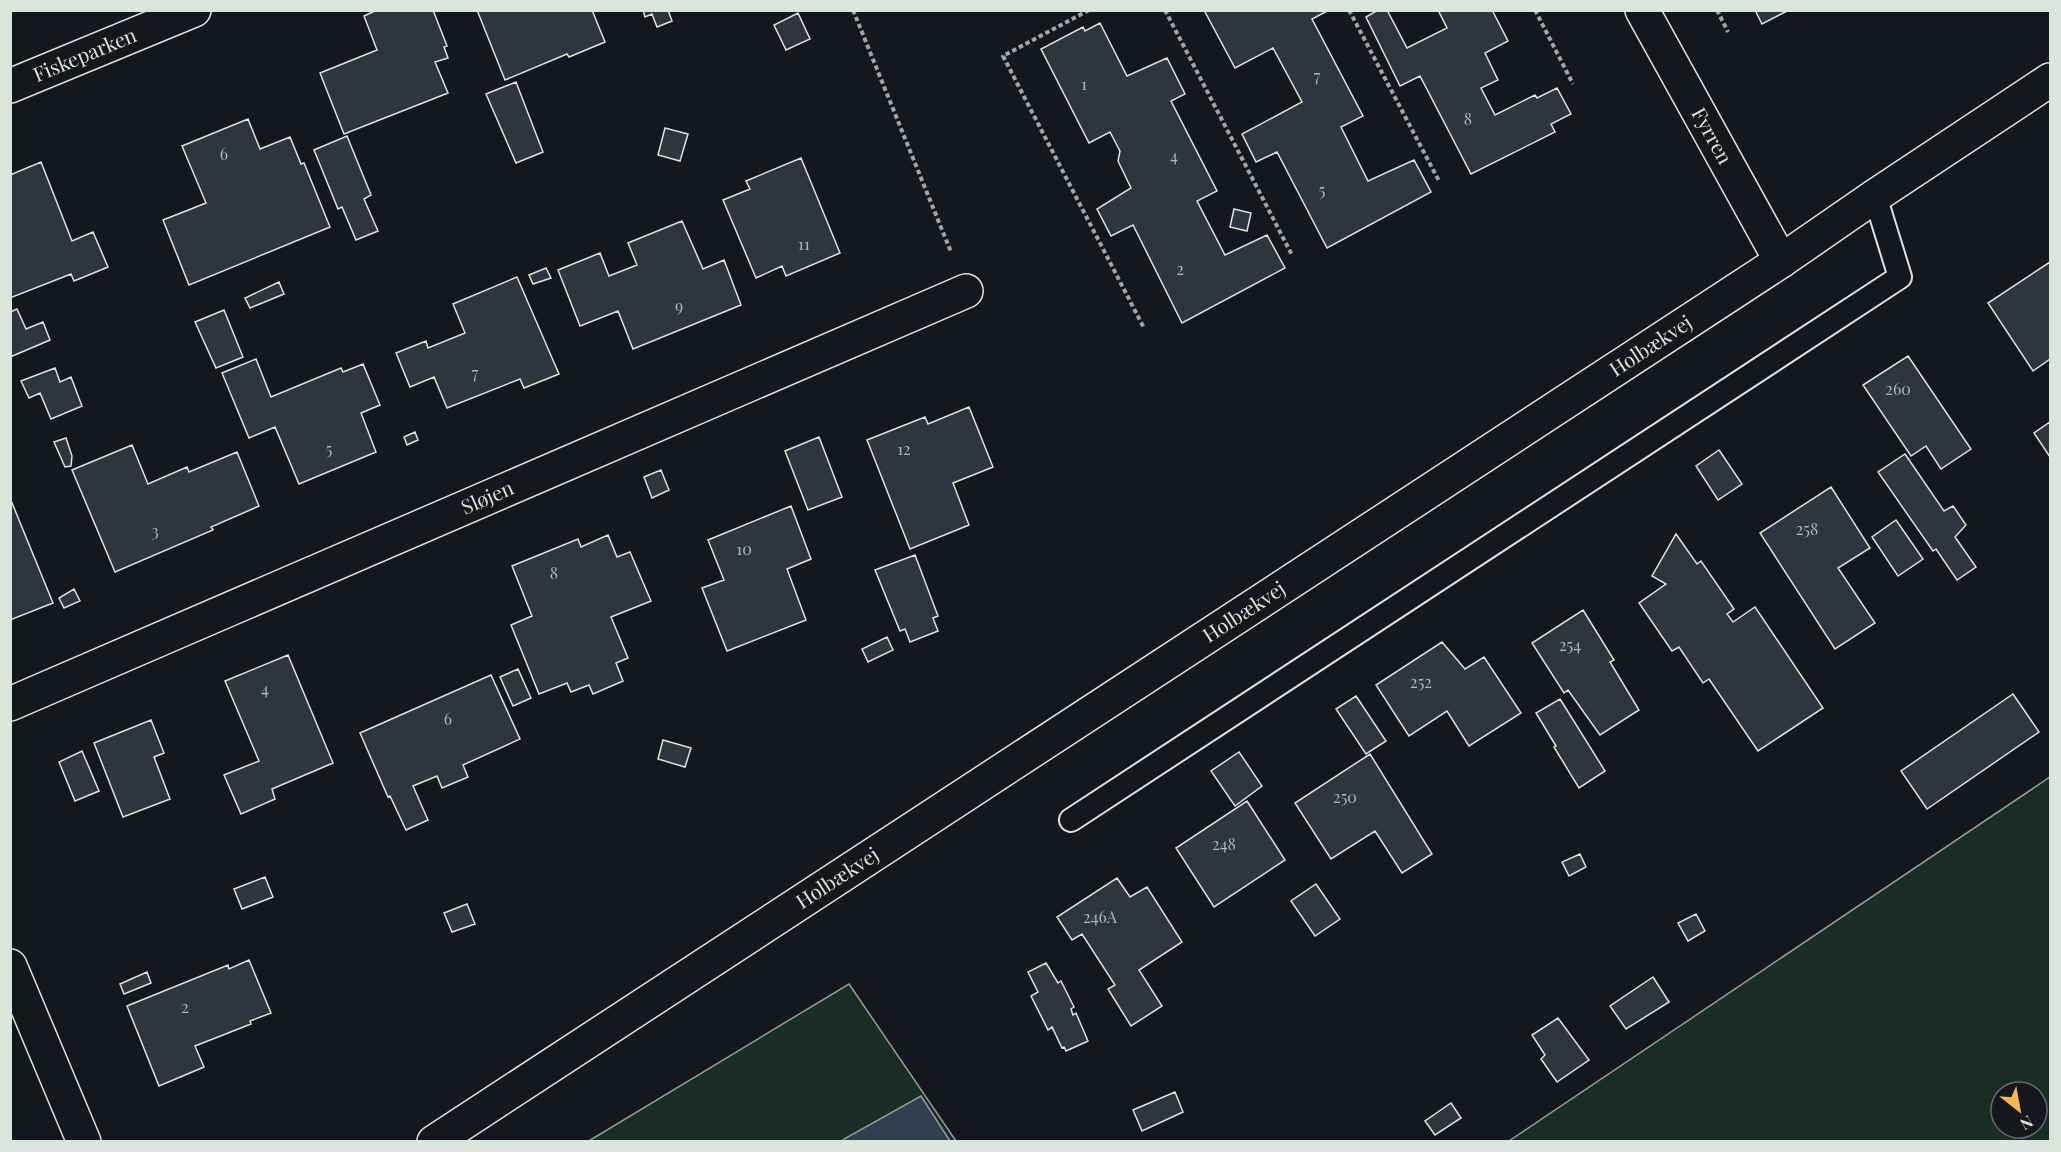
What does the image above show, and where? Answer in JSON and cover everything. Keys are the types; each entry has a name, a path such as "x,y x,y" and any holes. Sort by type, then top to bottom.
{"street":[{"name":"Fiskeparken","path":"10,86 194,10"},
{"name":"Fyrren","path":"1642,10 1781,261"},
{"name":"Holbækvej","path":"434,1142 1781,261 2050,80"},
{"name":"Sløjen","path":"10,704 966,291"},
{"path":"10,966 84,1142"}],"lane":[{"path":"1071,820 1900,277 1875,196"}],"path":[{"path":"853,10 966,291"},
{"path":"1089,10 1003,56 1144,328"},
{"path":"1165,10 1293,255"},
{"path":"1350,10 1439,182"},
{"path":"1535,10 1573,84"},
{"path":"1717,10 1728,32"}],"green space":[{"path":"2050,777 2050,1141 1509,1141"},
{"path":"849,984 956,1141 587,1142"}],"water":[{"path":"921,1096 950,1141 842,1141 844,1139"}],"building":[{"path":"377,10 433,10 447,46 444,47 448,58 435,62 448,93 344,134 320,73 377,50 364,16"},
{"path":"477,10 592,10 605,42 569,57 567,54 505,80"},
{"path":"643,10 668,10 672,21 657,27 652,14 645,17"},
{"path":"1204,10 1329,10 1312,19 1363,116 1341,127 1368,181 1414,160 1431,192 1327,248 1277,152 1256,162 1242,134 1302,102 1273,48 1235,68"},
{"path":"1378,10 1387,10 1407,48 1447,28 1438,10 1492,10 1508,41 1485,53 1498,80 1481,88 1495,115 1535,95 1537,98 1557,88 1571,114 1551,124 1555,132 1471,174 1420,76 1400,86 1366,17"},
{"path":"1755,10 1789,10 1762,24"},
{"path":"798,13 810,39 786,50 774,25"},
{"path":"1100,23 1127,76 1167,58 1185,94 1171,101 1217,191 1197,201 1225,255 1267,235 1285,268 1182,323 1133,225 1111,236 1097,209 1131,188 1118,161 1120,151 1110,132 1089,143 1041,49 1083,27 1085,31"},
{"path":"516,82 543,152 516,163 486,94"},
{"path":"248,119 260,149 290,137 301,164 304,163 330,227 189,285 163,220 206,203 182,146"},
{"path":"665,128 688,134 680,161 658,155"},
{"path":"347,136 371,195 364,199 378,231 356,240 342,207 338,209 314,150"},
{"path":"801,158 840,253 786,276 782,266 756,278 723,200 750,189 746,181"},
{"path":"41,162 72,241 93,232 108,267 74,281 71,274 10,298 10,175"},
{"path":"1234,209 1251,213 1247,231 1230,227"},
{"path":"682,221 703,269 724,260 741,305 633,349 618,311 580,326 558,270 600,253 609,276 637,265 628,243"},
{"path":"2050,262 2050,359 2033,371 1988,303"},
{"path":"546,268 551,278 533,284 529,275"},
{"path":"517,277 559,374 524,388 520,379 447,408 434,377 410,387 396,353 426,341 428,348 465,333 453,304"},
{"path":"279,282 284,294 250,308 245,298"},
{"path":"17,309 26,329 43,322 50,340 10,357 10,312"},
{"path":"224,310 243,357 216,368 195,322"},
{"path":"1908,356 1971,449 1941,469 1926,446 1911,456 1863,385"},
{"path":"256,359 271,397 341,368 343,372 363,364 380,405 361,413 376,452 299,484 275,427 249,438 222,373"},
{"path":"55,368 60,382 71,377 82,406 51,419 40,393 29,398 21,381"},
{"path":"969,407 993,467 953,483 969,525 910,549 867,440 925,417 928,424"},
{"path":"2050,422 2050,457 2034,433"},
{"path":"415,432 418,440 407,445 404,437"},
{"path":"819,437 842,497 808,510 785,451"},
{"path":"66,438 72,456 71,466 65,467 54,442"},
{"path":"132,445 148,484 187,467 189,472 237,452 259,506 211,527 213,530 115,572 72,470"},
{"path":"1719,450 1742,484 1718,500 1696,466"},
{"path":"1905,454 1944,511 1953,506 1966,525 1955,537 1976,567 1957,580 1936,549 1933,551 1878,472"},
{"path":"661,470 669,490 652,498 644,477"},
{"path":"1831,487 1870,548 1838,568 1875,623 1835,649 1760,533"},
{"path":"10,498 53,603 10,620"},
{"path":"791,506 811,559 787,569 806,620 727,651 702,588 724,580 708,540"},
{"path":"1896,520 1923,559 1898,576 1872,537"},
{"path":"1676,534 1697,564 1701,561 1734,609 1727,614 1733,622 1755,607 1823,708 1758,751 1709,679 1703,683 1679,647 1672,651 1639,603 1666,584 1652,576"},
{"path":"608,535 617,557 630,552 651,601 611,617 628,658 616,663 623,681 593,694 589,685 571,692 567,683 539,694 511,625 532,616 512,566 578,539 581,547"},
{"path":"915,555 938,616 933,618 938,631 910,642 905,629 900,631 875,570"},
{"path":"74,589 80,601 64,608 59,598"},
{"path":"1583,610 1614,660 1610,662 1639,710 1600,735 1568,690 1564,693 1532,643"},
{"path":"887,637 893,650 868,662 862,649"},
{"path":"1442,642 1465,669 1484,657 1521,713 1469,746 1447,711 1409,736 1376,685"},
{"path":"288,655 333,763 272,789 275,799 241,814 224,775 259,761 225,681"},
{"path":"518,669 531,698 513,706 500,677"},
{"path":"491,675 520,739 463,765 468,777 442,788 437,776 413,786 428,820 406,830 390,796 388,797 360,733"},
{"path":"2013,694 2039,732 1927,809 1901,771"},
{"path":"1356,696 1386,741 1366,754 1336,709"},
{"path":"1560,699 1605,771 1579,788 1536,713"},
{"path":"151,720 164,753 154,757 170,799 123,817 94,743"},
{"path":"663,740 691,748 685,767 658,759"},
{"path":"82,751 99,791 75,801 59,762"},
{"path":"1239,752 1262,786 1235,806 1211,771"},
{"path":"1370,754 1432,854 1402,873 1375,831 1331,859 1295,803"},
{"path":"1247,801 1285,860 1214,907 1176,848"},
{"path":"1580,854 1586,867 1569,876 1562,862"},
{"path":"265,877 273,897 242,909 234,889"},
{"path":"1117,878 1130,897 1147,887 1182,942 1139,970 1162,1006 1131,1026 1108,989 1115,985 1082,934 1072,940 1057,917"},
{"path":"1316,884 1340,919 1315,936 1291,901"},
{"path":"467,904 475,924 452,932 444,913"},
{"path":"1696,914 1705,931 1688,941 1678,923"},
{"path":"249,960 271,1013 250,1021 251,1024 195,1046 204,1067 159,1086 127,1006 228,965 229,969"},
{"path":"1046,963 1058,983 1061,981 1074,1007 1071,1009 1073,1015 1076,1013 1088,1041 1066,1051 1064,1047 1062,1048 1052,1027 1048,1030 1031,996 1038,992 1028,972"},
{"path":"147,972 151,983 124,994 120,984"},
{"path":"1653,977 1669,1002 1626,1029 1610,1006"},
{"path":"1558,1018 1589,1060 1557,1082 1541,1059 1545,1055 1532,1035"},
{"path":"1175,1092 1183,1112 1142,1131 1133,1110"},
{"path":"1451,1103 1461,1118 1435,1135 1425,1121"}]}
